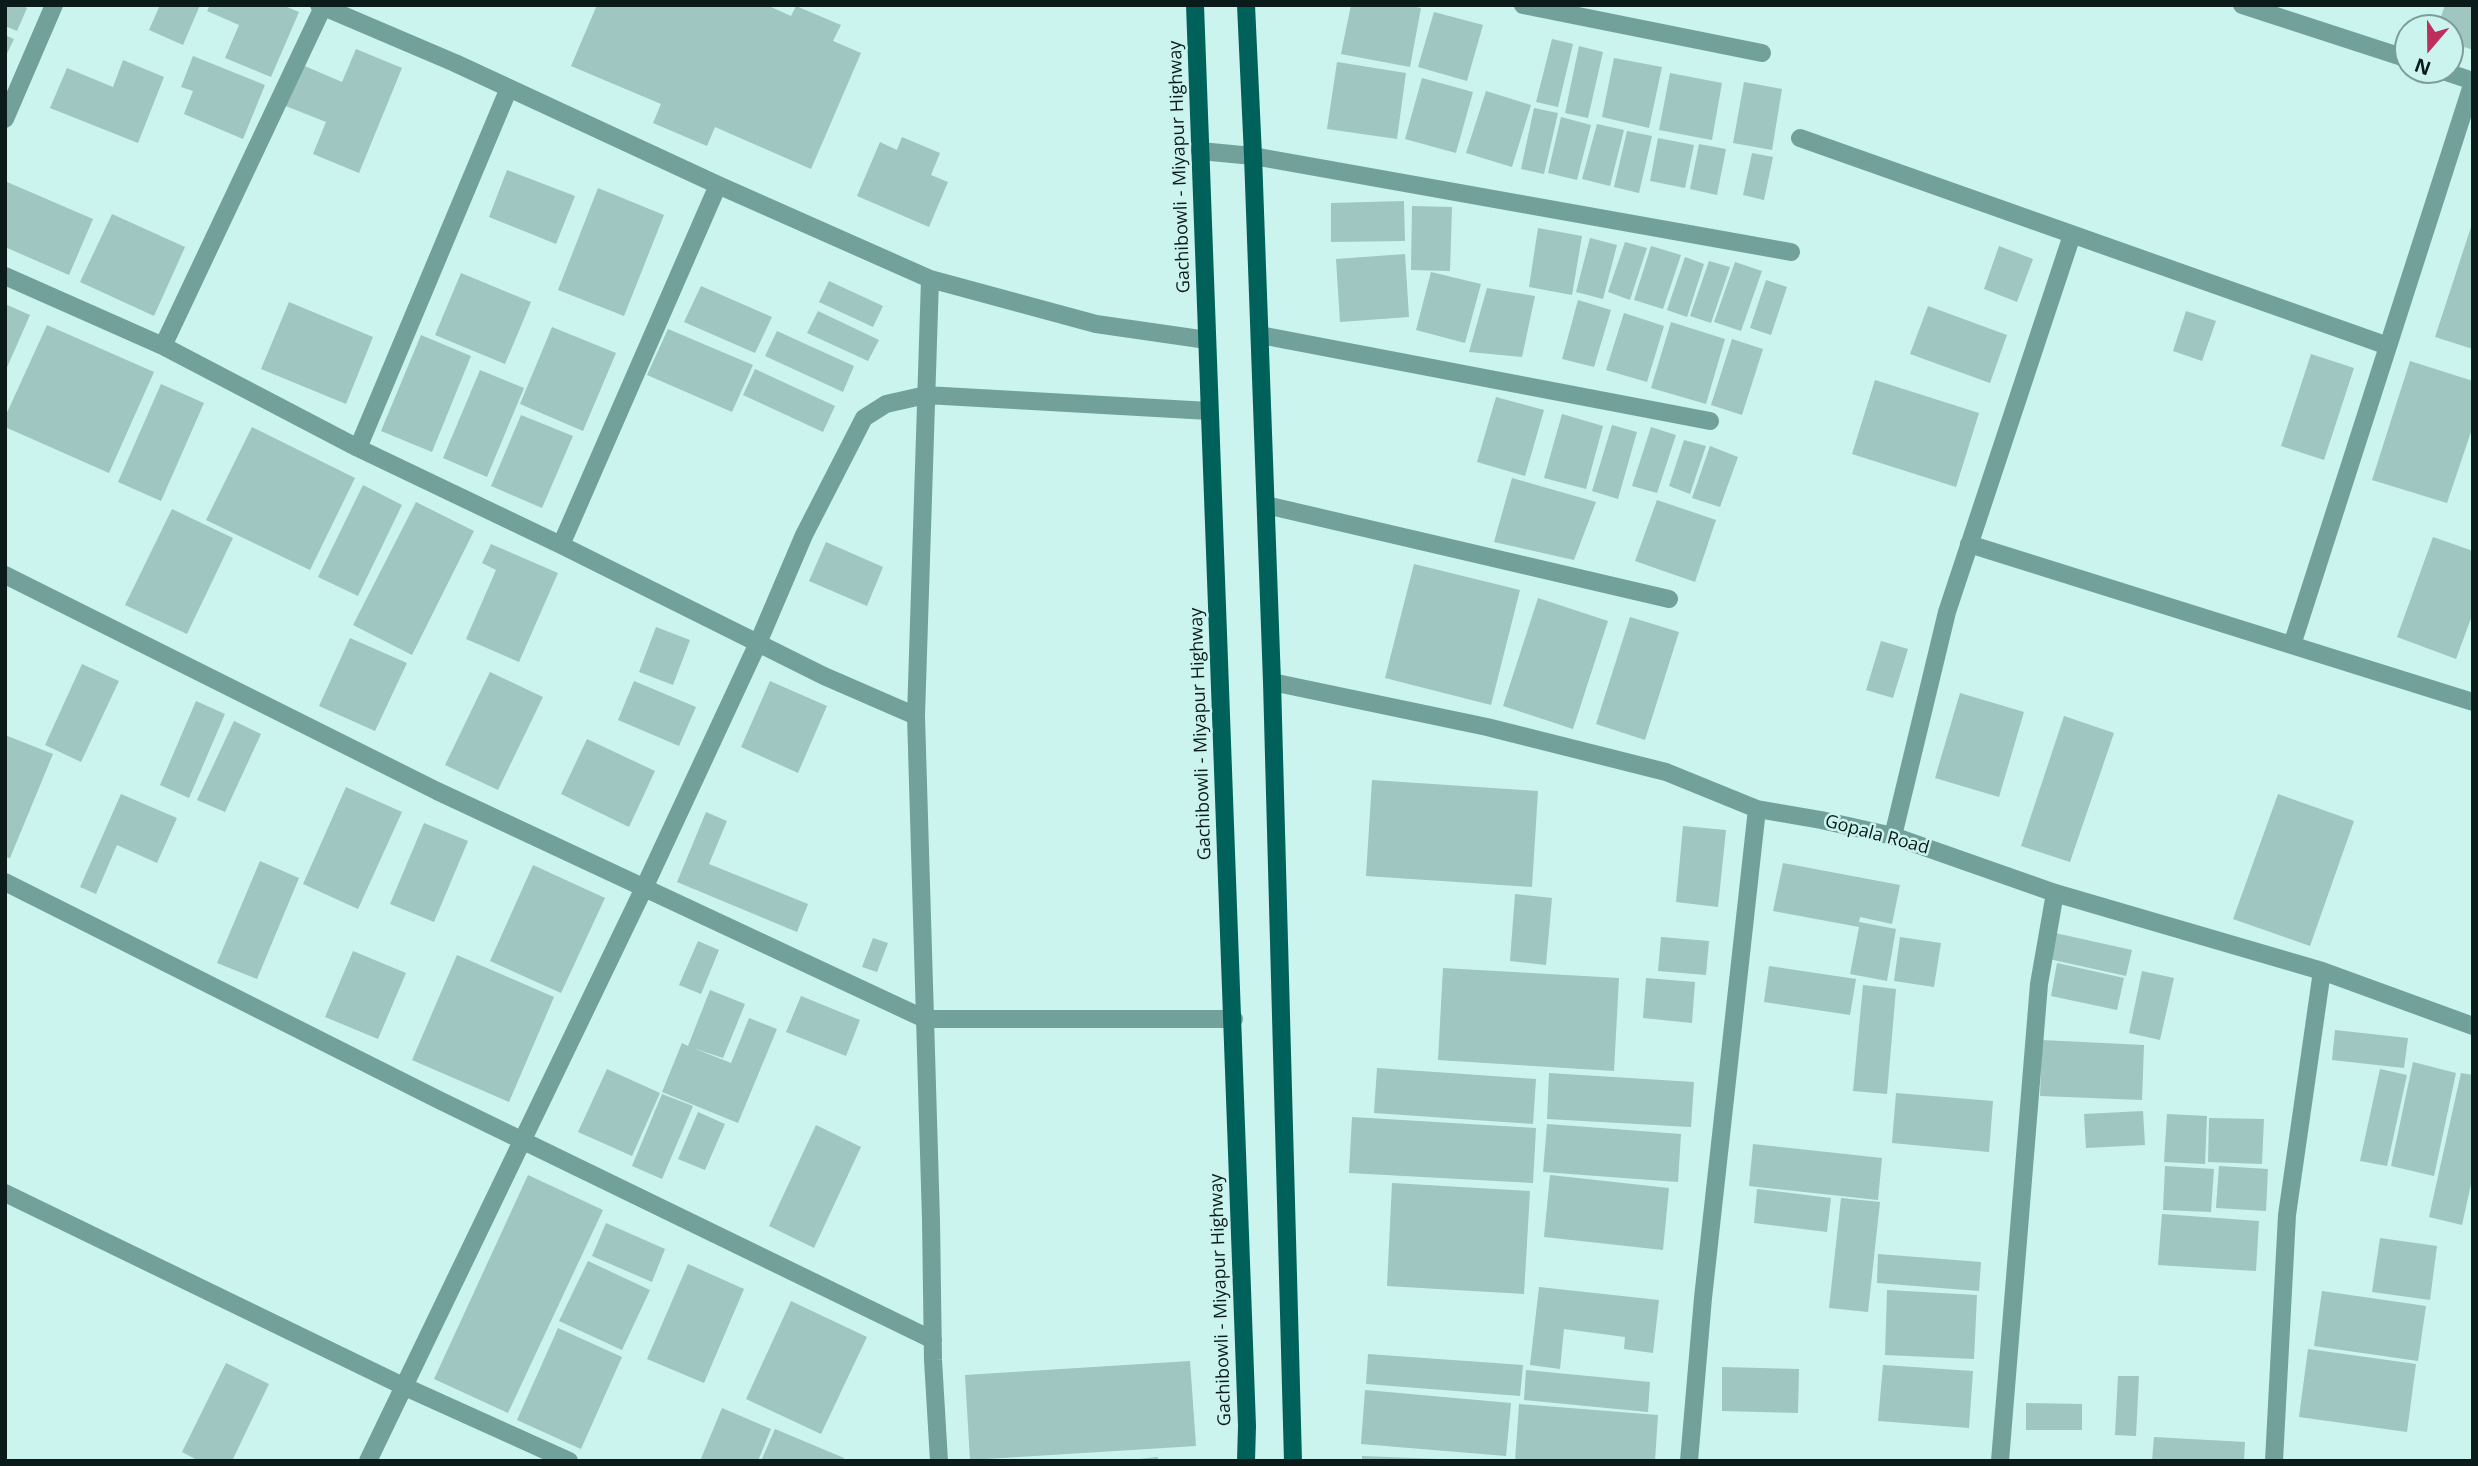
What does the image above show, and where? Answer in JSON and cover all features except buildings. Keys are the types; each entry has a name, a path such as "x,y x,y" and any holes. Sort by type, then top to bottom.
{"main road":[{"name":"Gachibowli - Miyapur Highway","path":"1195,5 1234,1018 1246,1461"},
{"path":"1246,5 1272,682 1293,1461"}],"street":[{"path":"5,120 54,5"},
{"path":"1523,5 1762,53"},
{"path":"2242,5 2394,55"},
{"path":"163,346 321,6 930,279 1096,324 1207,340"},
{"path":"2292,645 2473,81"},
{"path":"358,448 509,88"},
{"path":"1800,138 2388,346"},
{"path":"1200,151 1253,156 1791,252"},
{"path":"561,545 718,185"},
{"path":"1893,836 1947,612 2071,235"},
{"path":"5,276 163,346 358,448 758,643 916,716"},
{"path":"930,279 916,716 933,1340 939,1461"},
{"path":"1260,335 1710,421"},
{"path":"368,1461 644,888 758,643 804,535 864,418 886,404 926,395 1209,411"},
{"path":"1266,505 1669,598"},
{"path":"1969,544 2473,702"},
{"path":"5,575 437,791 925,1019 1234,1018"},
{"name":"Gopala Road","path":"1272,682 1487,727 1666,772 1757,809 1893,836 2055,893 2322,971 2473,1026"},
{"path":"1689,1461 1705,1284 1757,809"},
{"path":"5,881 523,1140 933,1340"},
{"path":"2000,1461 2039,984 2055,893"},
{"path":"2274,1461 2287,1215 2322,971"},
{"path":"5,1193 403,1386 569,1461"}]}
